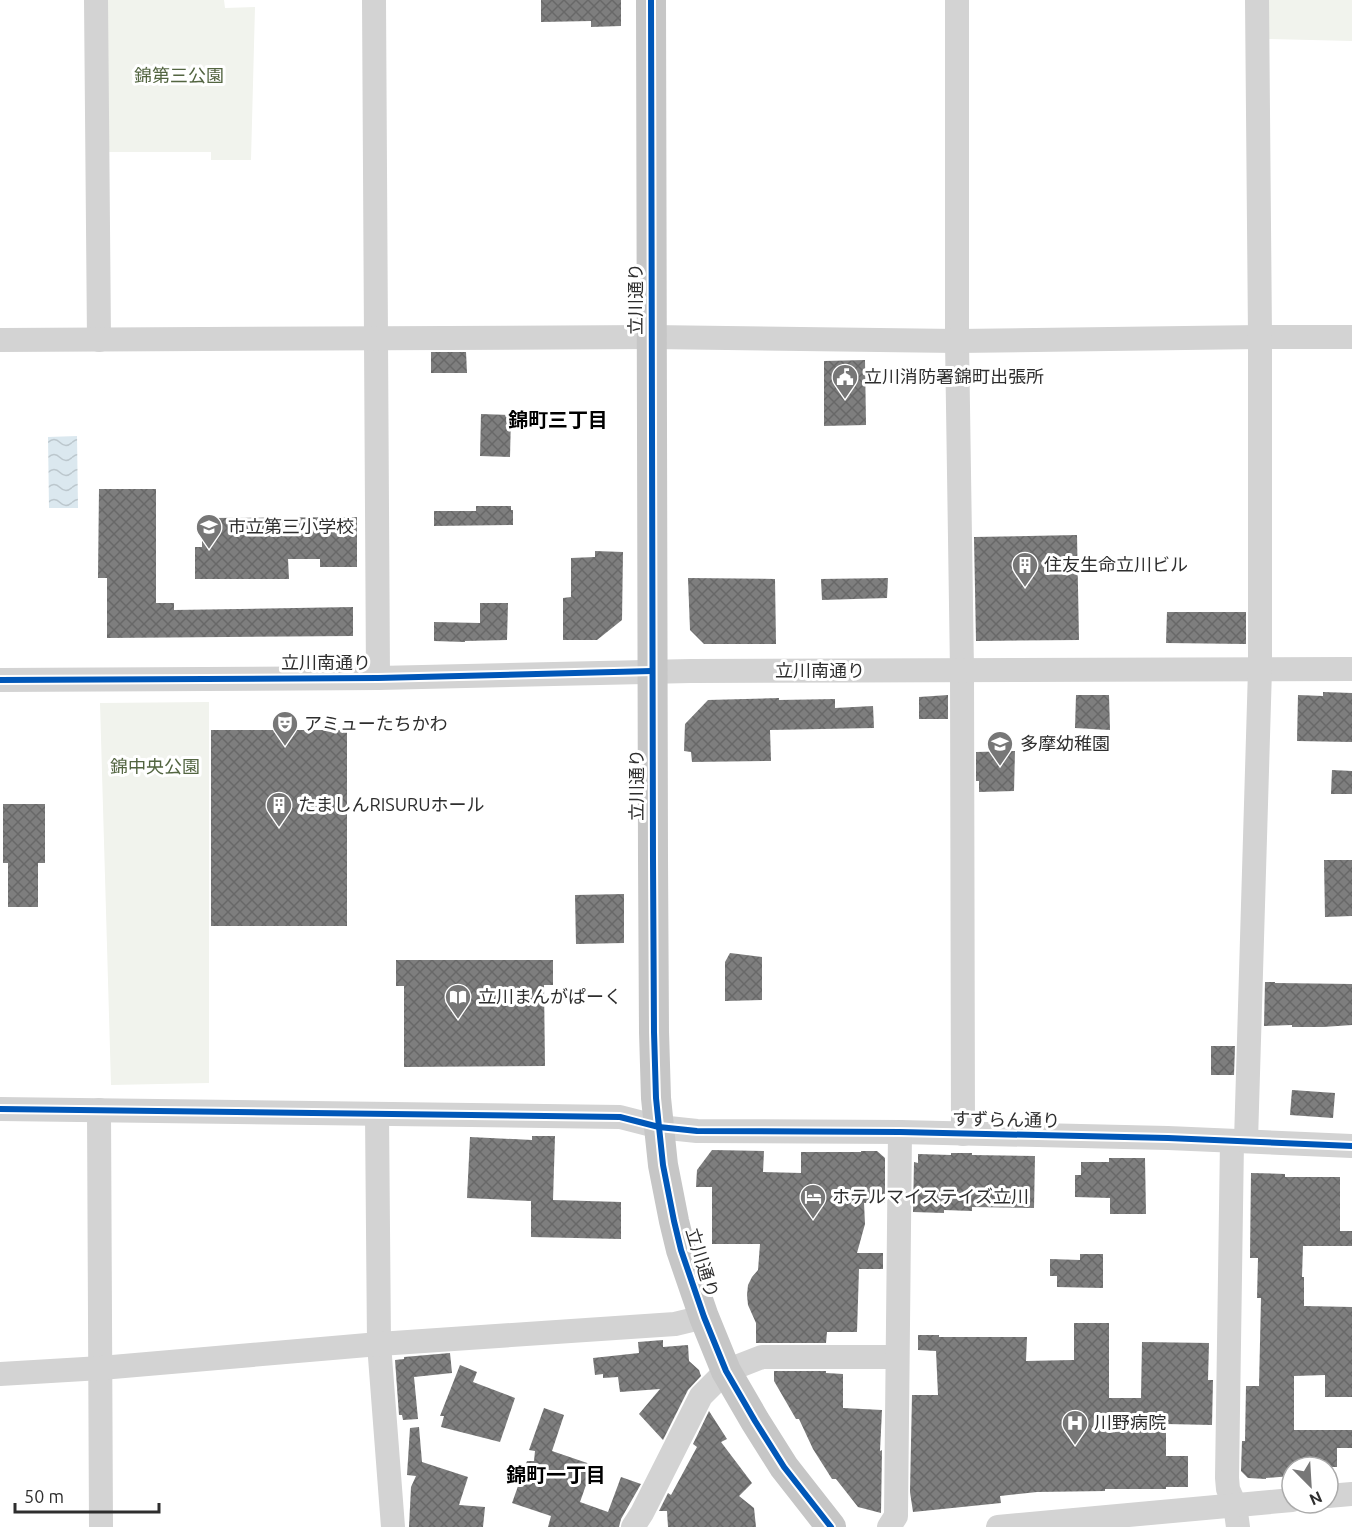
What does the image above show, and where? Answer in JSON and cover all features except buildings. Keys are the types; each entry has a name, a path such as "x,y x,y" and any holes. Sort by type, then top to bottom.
{"main road":[{"name":"立川通り","path":"651,0 653,948 656,1098 663,1165 674,1221 685,1260 704,1317 726,1371 778,1459 831,1527"}],"street":[{"path":"96,0 99,340"},
{"path":"374,0 378,678"},
{"path":"957,0 957,341 962,670 963,1134"},
{"path":"1237,1516 1228,1489 1227,1478 1260,669 1257,0"},
{"path":"0,340 652,337 957,341 1352,337"},
{"name":"立川南通り","path":"0,680 378,678 652,672 1352,669"},
{"name":"すずらん通り","path":"0,1109 620,1117 659,1127 697,1131 900,1132 1352,1146"},
{"path":"99,1110 101,1527"},
{"path":"377,1114 379,1344 393,1527"},
{"path":"889,1527 896,1516 900,1132"},
{"path":"0,1374 100,1368 379,1344 675,1324 704,1317"},
{"path":"633,1527 701,1396 726,1371 762,1357 897,1357"},
{"path":"998,1527 1237,1516 1280,1503"}],"green space":[{"name":"錦第三公園","path":"103,0 224,0 225,8 255,7 251,160 211,160 211,152 103,152"},
{"path":"1268,0 1352,0 1352,41 1267,39"},
{"name":"錦中央公園","path":"209,702 209,1083 111,1085 100,703"}],"water":[{"path":"77,436 78,508 49,508 48,437"}],"cycle path":[{"path":"651,0 654,1032 656,1098 663,1165 681,1250 726,1371 784,1467 831,1527"},
{"path":"0,680 378,678 652,671"},
{"path":"0,1109 620,1117 659,1127 697,1131 900,1132 1168,1138 1352,1146"}],"place":[{"name":"立川消防署錦町出張所","path":"845,400"},
{"name":"市立第三小学校","path":"209,550"},
{"name":"住友生命立川ビル","path":"1025,588"},
{"name":"アミューたちかわ","path":"285,747"},
{"name":"多摩幼稚園","path":"1000,767"},
{"name":"たましんRISURUホール","path":"279,828"},
{"name":"立川まんがぱーく","path":"458,1020"},
{"name":"ホテルマイステイズ立川","path":"813,1220"},
{"name":"川野病院","path":"1075,1446"}],"district":[{"name":"錦町三丁目","path":"558,420"},
{"name":"錦町一丁目","path":"556,1475"}]}
